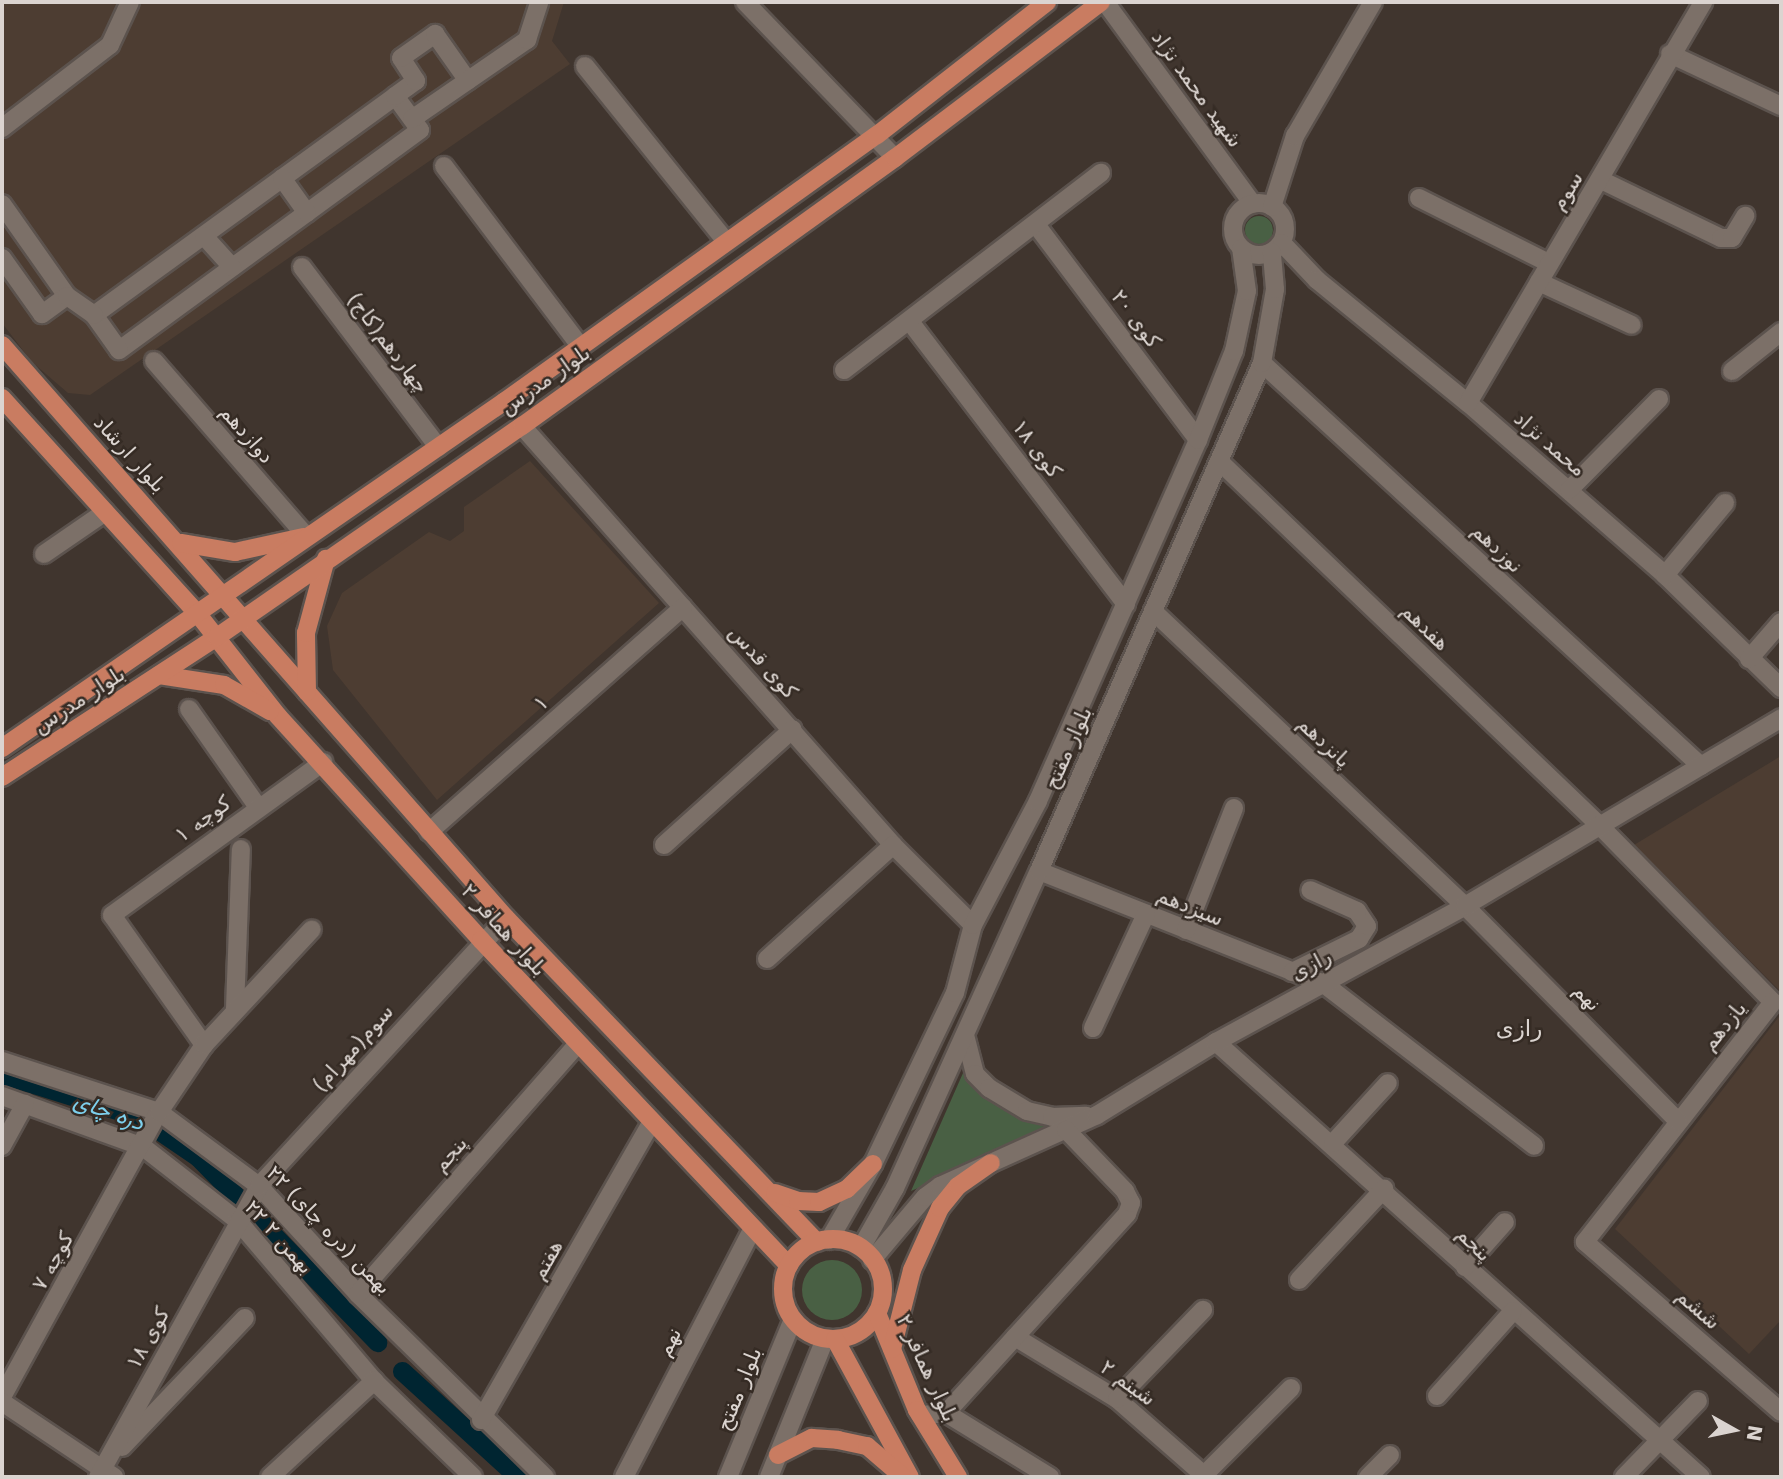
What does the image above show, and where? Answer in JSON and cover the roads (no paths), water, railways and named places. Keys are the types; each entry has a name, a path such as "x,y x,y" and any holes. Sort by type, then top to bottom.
{"main road":[{"name":"بلوار مدرس","path":"2,748 505,401 724,240 877,135 1027,10 1047,2"},
{"name":"بلوار مدرس","path":"2,777 217,637 326,559 522,426 895,158 1103,2"},
{"name":"بلوار ارشاد","path":"2,345 181,543 222,595"},
{"path":"2,398 197,614"},
{"path":"505,401 522,426"},
{"path":"181,543 235,552 307,537"},
{"path":"307,692 306,633 326,559"},
{"name":"بلوار همافر ۲","path":"222,595 506,918 823,1241"},
{"name":"بلوار همافر ۲","path":"197,614 278,716 323,762 481,940 577,1045 789,1266"},
{"path":"159,676 224,685 278,716"},
{"path":"892,1349 912,1270 940,1208 958,1186 991,1163"},
{"path":"772,1192 798,1201 819,1202 847,1189 869,1171"},
{"path":"823,1241 867,1254 883,1288 877,1313 858,1333 830,1339 802,1329 793,1319 783,1293 789,1266 823,1241"},
{"name":"بلوار همافر ۲","path":"877,1313 920,1415 958,1477"},
{"path":"830,1339 910,1477"},
{"path":"778,1455 812,1438 838,1440 867,1446 903,1477"}],"street":[{"path":"2,128 110,45 130,2"},
{"path":"412,119 527,40 539,2"},
{"path":"745,2 877,135 895,158"},
{"name":"شهید محمد نژاد","path":"1103,2 1253,204"},
{"name":"سوم","path":"1468,404 1601,180 1670,54 1703,2"},
{"path":"1272,206 1295,136 1366,4"},
{"path":"94,315 416,81 401,58 435,34 468,81"},
{"path":"1670,54 1781,106"},
{"path":"585,66 724,240"},
{"path":"2,204 67,296 94,315 119,350 420,130 395,96"},
{"path":"444,166 580,346"},
{"path":"844,370 911,323 1101,173"},
{"path":"282,178 307,213"},
{"path":"1601,180 1721,237 1732,237 1745,216"},
{"path":"1419,198 1549,264"},
{"path":"1253,204 1272,206 1284,223 1277,247 1259,256 1241,248 1234,236 1234,222 1241,211 1253,204"},
{"name":"کوی ۲۰","path":"1037,226 1198,440"},
{"path":"204,236 232,267"},
{"name":"بلوار مفتح","path":"867,1254 1262,363 1275,289 1277,247"},
{"name":"محمد نژاد","path":"1277,247 1569,490 1665,575 1781,688"},
{"name":"بلوار مفتح","path":"823,1241 869,1171 955,993 973,925 1038,801 1198,440 1237,339 1247,291 1241,248"},
{"path":"2,258 42,314 67,296"},
{"name":"چهاردهم(کاج)","path":"302,267 438,447"},
{"path":"1539,282 1632,325"},
{"name":"کوی ۱۸","path":"911,323 1126,604"},
{"path":"1732,371 1781,332"},
{"name":"دوازدهم","path":"154,361 307,537"},
{"name":"نوزدهم","path":"1262,363 1701,766"},
{"path":"1569,490 1659,400"},
{"name":"کوی قدس","path":"522,426 893,845 973,925"},
{"name":"هفدهم","path":"1219,461 1599,825"},
{"path":"1665,575 1725,503"},
{"path":"44,554 105,512"},
{"name":"۱","path":"429,832 683,607"},
{"name":"پانزدهم","path":"1153,611 1465,906"},
{"path":"1749,659 1781,622"},
{"path":"1098,667 1124,678"},
{"path":"189,709 258,807"},
{"name":"رازی","path":"867,1254 925,1197 991,1163 1097,1115 1216,1042 1465,906 1781,718"},
{"path":"664,845 793,729"},
{"name":"کوچه ۱","path":"204,1045 112,915 323,762"},
{"path":"1186,929 1234,808"},
{"name":"یازدهم","path":"1586,1241 1773,1002 1599,825"},
{"path":"767,959 893,845"},
{"path":"235,1009 241,849"},
{"name":"سیزدهم","path":"1039,871 1324,984 1534,1146"},
{"path":"1292,971 1359,939 1367,926 1357,911 1310,890"},
{"name":"نهم","path":"1465,906 1678,1121"},
{"path":"1093,1028 1146,914"},
{"name":"سوم(مهرام)","path":"238,1221 258,1186 481,940 506,918"},
{"name":"کوچه ۷","path":"2,1399 143,1146 159,1112 204,1045 312,929"},
{"path":"965,1035 975,1074 1007,1100 1052,1117 1097,1115"},
{"name":"پنجم","path":"1216,1042 1333,1143 1513,1311 1701,1477"},
{"name":"پنجم","path":"358,1294 577,1045"},
{"name":"۲۲ بهمن (دره چای)","path":"2,1061 159,1112 258,1186 358,1294 481,1420 545,1477"},
{"path":"1333,1143 1388,1083"},
{"name":"۲۲ بهمن ۲","path":"2,1096 143,1146 238,1221 374,1381 467,1475"},
{"path":"2,1146 25,1104"},
{"name":"هفتم","path":"481,1420 651,1123"},
{"path":"946,1413 1127,1214 1130,1202 1066,1130"},
{"path":"869,1171 876,1192 895,1188"},
{"path":"1299,1280 1384,1189"},
{"name":"کوی ۱۸","path":"105,1474 238,1221"},
{"path":"1465,1267 1505,1222"},
{"name":"نهم","path":"624,1477 753,1228"},
{"name":"ششم","path":"1586,1241 1781,1412"},
{"path":"1117,1399 1203,1310"},
{"path":"1437,1396 1513,1311"},
{"path":"2,1399 105,1474 245,1318"},
{"name":"بلوار مفتح","path":"727,1477 793,1319"},
{"name":"شبنم ۲","path":"1015,1337 1117,1399 1205,1476"},
{"path":"769,1477 830,1339"},
{"path":"270,1477 374,1381"},
{"path":"1205,1476 1291,1388"},
{"path":"1624,1477 1698,1401"},
{"path":"920,1415 946,1413 1050,1477"},
{"path":"1368,1477 1390,1455"}],"waterway":[{"name":"دره چای","path":"2,1074 139,1117 198,1157 236,1196"},
{"name":"دره چای","path":"257,1218 377,1342"},
{"name":"دره چای","path":"402,1371 518,1477"}],"district":[{"name":"رازی","path":"1519,1028"}]}
